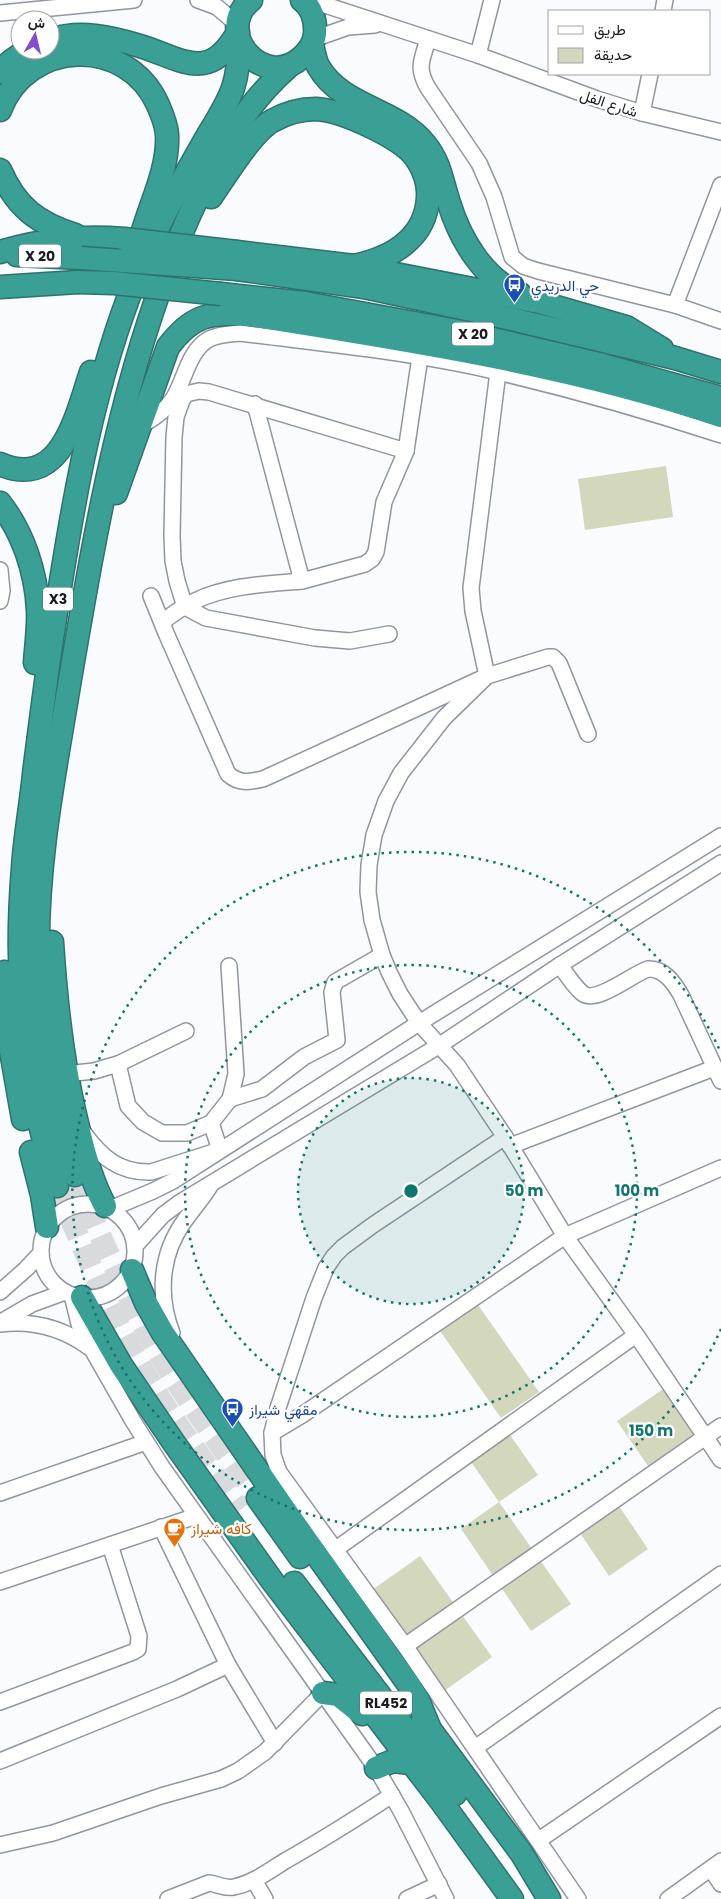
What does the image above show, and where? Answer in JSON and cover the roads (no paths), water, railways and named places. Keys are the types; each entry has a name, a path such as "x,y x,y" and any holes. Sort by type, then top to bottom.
{"highway":[{"path":"60,38 77,35 101,36 142,46 190,64 212,60 229,48 238,33 241,13 251,0"},
{"path":"302,0 312,14 315,26 313,42 317,65 327,80 353,100 388,116 406,127 423,141 433,154 440,169 456,222 478,261 496,279 509,288 539,302"},
{"path":"238,33 245,52 265,66 277,68 289,66 298,61 306,54 313,42"},
{"name":"X3","path":"238,33 237,75 228,101 170,202 148,248 113,343 100,389 77,489 54,622 27,822 20,958 26,1043 37,1111 46,1153 66,1181 65,1144 57,1112 44,1039 39,997 38,946 41,871 46,825 94,547 126,395 139,350 182,233 226,143 256,98 289,66"},
{"path":"0,110 7,94 19,79 35,66 53,58 73,54 93,55 112,60 130,70 145,84 155,98 167,132 167,150 155,196 141,238 129,296 105,331 73,424 58,454 35,468 8,468 0,464"},
{"path":"0,72 13,60"},
{"path":"182,233 202,210 258,132 264,127 285,114 300,110 316,109 332,112 390,136 405,146 417,158 425,174 428,191 428,208 422,224 409,240 393,253 374,262 354,266"},
{"path":"0,170 10,191 25,209 80,248 124,239 237,260 354,266 539,302 626,326 675,358"},
{"name":"X 20","path":"0,253 80,248 237,260 552,327 675,358 721,372"},
{"name":"X 20","path":"0,279 114,283 305,303 464,332 611,367 721,398"},
{"path":"0,287 78,282"},
{"path":"94,547 118,487 168,347 179,332 194,321 211,314 230,313 383,336 611,383 721,416"},
{"path":"0,503 24,544 34,576 38,610 31,723 34,779"},
{"path":"57,761 57,800 52,884 56,1005 66,1074 76,1120 90,1172 108,1208"},
{"path":"27,822 15,853 7,903 5,1046 41,1188 47,1228"},
{"path":"132,1270 154,1318 282,1505 409,1685 418,1700 431,1732"},
{"path":"73,1295 174,1444 273,1582 512,1899"},
{"name":"RL452","path":"527,1899 486,1835 249,1504 308,1569 522,1854 549,1899"},
{"path":"323,1693 338,1695 361,1714 378,1721"},
{"path":"376,1768 393,1762 411,1763"}],"street":[{"path":"0,13 134,0"},
{"path":"198,0 217,7 238,33"},
{"path":"310,0 387,26"},
{"path":"478,55 492,0"},
{"path":"313,42 348,27 367,24 387,26"},
{"name":"شارع الفل","path":"387,26 478,55 549,83 642,113 721,132"},
{"path":"428,39 420,66 421,76 480,163 494,197 512,257 523,266 538,271 675,305 721,321"},
{"path":"642,113 650,75"},
{"path":"675,305 721,185"},
{"path":"140,426 163,410 172,399 198,349 207,340 218,335 240,333 420,357 498,372 649,412 721,435"},
{"path":"162,622 194,601 218,591 302,580 366,564 372,560 376,552 384,502 406,451 420,357"},
{"path":"487,676 473,611 471,588 498,372"},
{"path":"389,634 350,641 315,638 206,618 185,607 175,571 172,535 176,417 186,394 199,391 255,404 406,451"},
{"path":"255,404 302,580"},
{"path":"0,570 2,591 0,601"},
{"path":"151,596 228,774 235,780 242,782 263,779 487,676 548,657 553,657 559,663 588,734"},
{"path":"487,676 444,718 401,773 386,801 374,835 369,865 368,892 372,920 382,955 400,994 419,1023 457,1065 565,1236 636,1335 721,1460"},
{"path":"108,1208 167,1184 419,1023 721,836"},
{"path":"136,1246 163,1215 179,1203 440,1045 560,965 721,863"},
{"path":"230,1099 262,1089 304,1057 337,1040 332,992 335,982 382,955"},
{"path":"560,965 582,993 588,996 598,996 648,969 654,968 664,974 674,983 681,995 717,1074 507,1142 373,1225 343,1246 326,1268 314,1298 278,1408 272,1433 273,1455 279,1472 405,1646 578,1899"},
{"path":"118,1064 128,1106 143,1122 162,1133 187,1133 211,1123 230,1099 236,1074 229,966"},
{"path":"66,1074 94,1071 118,1064 186,1031"},
{"path":"76,1120 91,1143 100,1152 122,1168 132,1171 151,1172 161,1170 194,1157 220,1150"},
{"path":"211,1123 220,1150"},
{"path":"272,1433 565,1236 721,1168"},
{"path":"182,1360 164,1310 162,1285 164,1269 168,1253 178,1231 213,1182"},
{"path":"0,1323 32,1304 73,1295 94,1298 116,1289 132,1270 135,1258 136,1246 133,1234 127,1224 108,1208 92,1204 72,1207 55,1217 47,1228 42,1240 41,1254 48,1276 56,1285 73,1295 79,1324 92,1351 146,1442 196,1516 376,1768 446,1899"},
{"path":"0,1292 41,1254"},
{"path":"0,1323 48,1326 72,1336 92,1351"},
{"path":"336,1549 636,1335"},
{"path":"405,1646 721,1426"},
{"path":"0,1493 146,1442"},
{"path":"0,1582 196,1516"},
{"path":"161,1527 228,1665 275,1743"},
{"path":"0,1702 138,1649 139,1636 110,1545"},
{"path":"475,1748 721,1574"},
{"path":"0,1761 177,1689 228,1665"},
{"path":"0,1845 53,1832 161,1796 221,1779 252,1763 275,1743 323,1693"},
{"path":"539,1840 721,1716"},
{"path":"168,1899 209,1883 223,1888 254,1880 323,1840 392,1795"},
{"path":"668,1899 716,1865 721,1884"},
{"path":"254,1880 265,1899"},
{"path":"407,1899 438,1884"}],"tunnel":[{"path":"75,1175 120,1278 159,1353 194,1408 258,1498"},
{"path":"57,1186 102,1291 141,1367 176,1422 240,1510"}],"place":[{"name":"حي الدريدي","path":"515,304"},
{"name":"مقهي شيراز","path":"233,1428"},
{"name":"کافه شيراز","path":"175,1547"}]}
